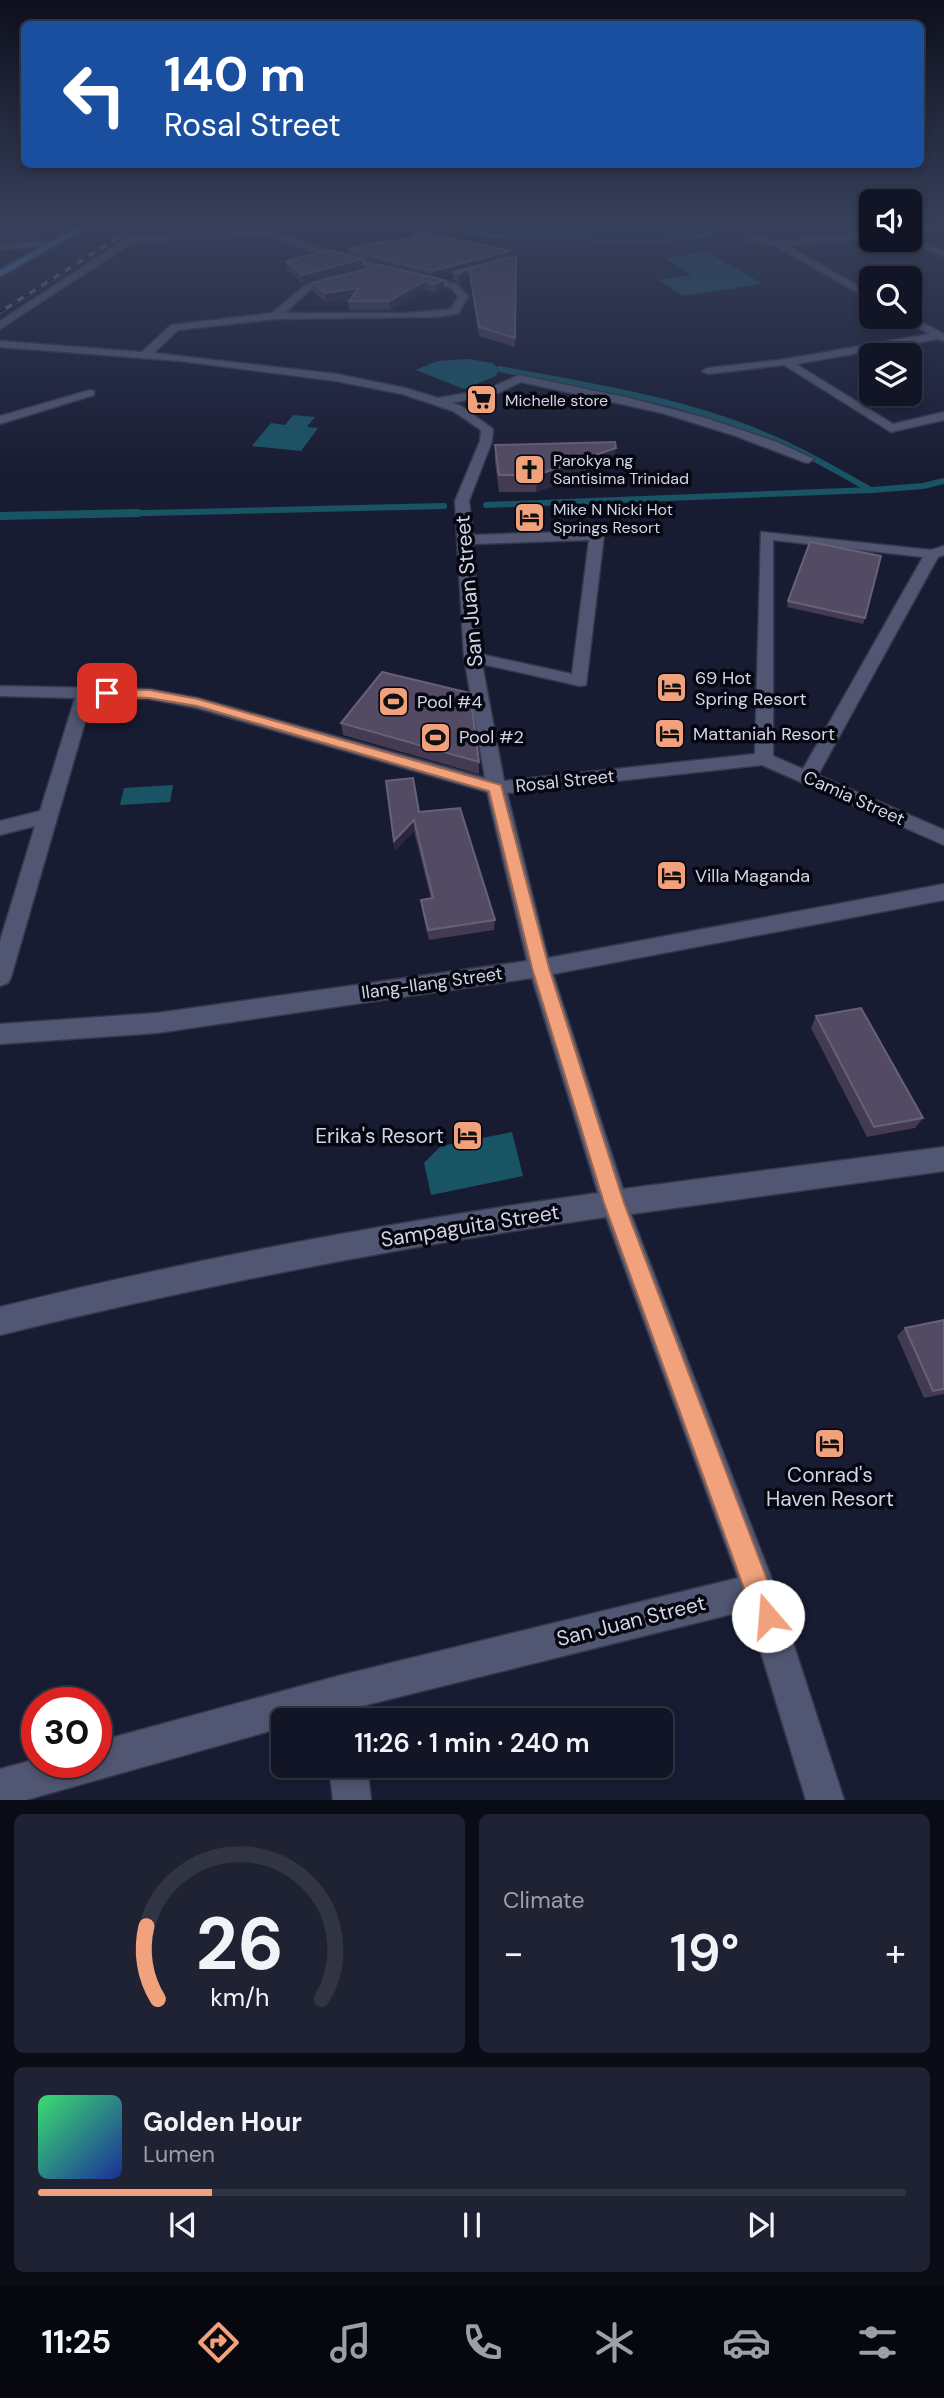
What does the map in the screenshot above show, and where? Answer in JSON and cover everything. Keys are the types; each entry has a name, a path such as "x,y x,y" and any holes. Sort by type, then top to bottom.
{"street":[{"path":"0,326 29,307"},
{"path":"275,316 285,307"},
{"path":"145,355 175,327 275,316 330,314 401,318 454,311 456,307"},
{"path":"922,326 941,337"},
{"path":"708,371 786,362 941,337"},
{"path":"0,344 145,355 302,372 366,382 440,401 480,419 487,429 486,441 463,519 597,535 580,681 472,657"},
{"path":"786,362 891,428 944,416"},
{"path":"440,401 486,394 508,386 519,378 693,416 766,441 808,459"},
{"path":"0,420 90,393"},
{"name":"San Juan Street","path":"112,1758 340,1707 760,1590 614,1203 540,968 496,788 472,657 463,519"},
{"path":"764,759 766,535 938,552 808,777"},
{"name":"Rosal Street","path":"0,691 149,694 198,703 496,788 764,759"},
{"path":"0,978 85,692"},
{"name":"Camia Street","path":"764,759 944,838"},
{"path":"0,828 48,816"},
{"name":"Ilang-Ilang Street","path":"0,1034 157,1023 540,968 944,892"},
{"name":"Sampaguita Street","path":"0,1321 116,1290 282,1256 614,1203 944,1159"},
{"path":"760,1590 825,1800"},
{"name":"San Juan Street","path":"0,1788 36,1778"},
{"path":"349,1778 352,1800"}],"water":[{"path":"468,359 492,363 499,369 496,376 464,389 416,370 437,361"},
{"path":"293,415 315,417 307,427 318,428 301,451 252,446 271,423 285,425"},
{"path":"173,785 170,802 120,805 124,788"},
{"path":"512,1132 523,1176 431,1195 424,1163 441,1146"}],"building":[{"path":"476,307 515,307 515,338 479,327"},
{"path":"615,442 616,448 537,475 499,475 495,445"},
{"path":"810,542 881,556 865,618 788,601"},
{"path":"382,672 470,693 479,762 341,723"},
{"path":"413,778 419,812 460,808 495,920 428,930 421,900 433,898 414,820 394,841 386,781"},
{"path":"861,1008 923,1118 874,1127 816,1016"},
{"path":"944,1320 944,1389 933,1391 905,1328"}],"waterway":[{"path":"499,369 639,396 708,414 786,444 869,489"},
{"path":"486,505 872,490 923,486 944,481"},
{"path":"60,515 444,506"},
{"path":"0,516 138,513"}],"railway":[{"path":"0,312 8,307"}],"place":[{"name":"Michelle store","path":"482,400"},
{"name":"Parokya ng Santisima Trinidad","path":"530,469"},
{"name":"Mike N Nicki Hot Springs Resort","path":"530,518"},
{"name":"69 Hot Spring Resort","path":"672,688"},
{"name":"Pool #4","path":"394,702"},
{"name":"Mattaniah Resort","path":"670,734"},
{"name":"Pool #2","path":"436,737"},
{"name":"Villa Maganda","path":"672,876"},
{"name":"Erika's Resort","path":"467,1136"},
{"name":"Conrad's Haven Resort","path":"830,1443"}],"route":[{"path":"107,693 149,694 198,703 496,788 540,968 614,1203 768,1616"}]}
